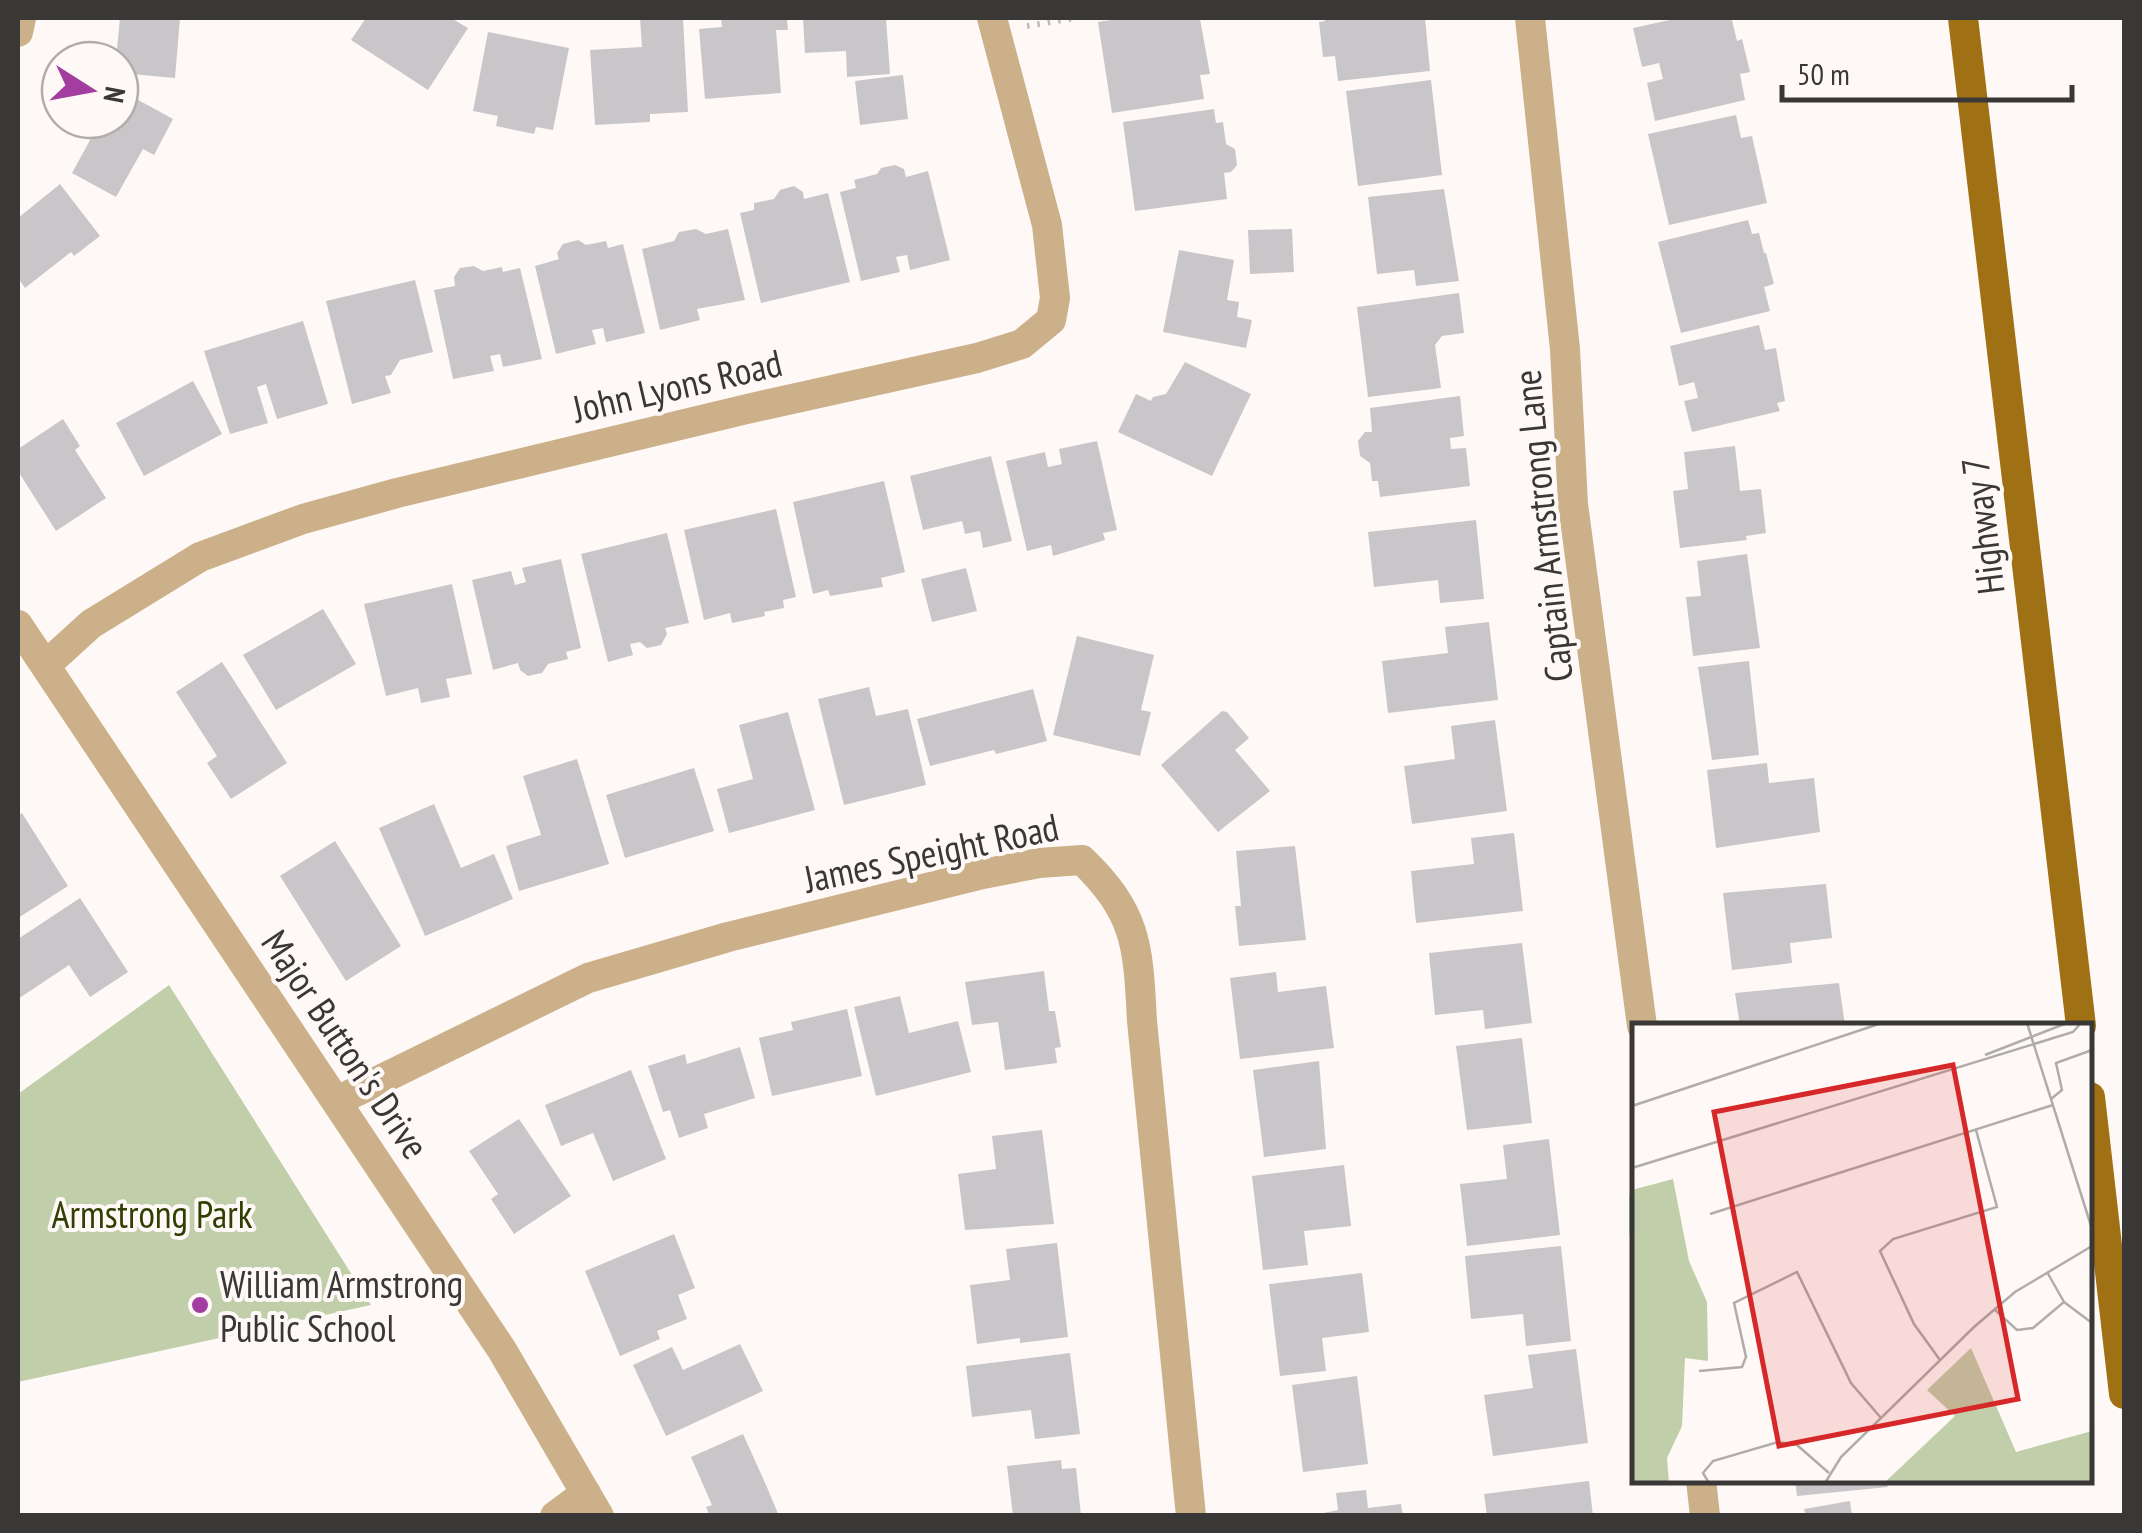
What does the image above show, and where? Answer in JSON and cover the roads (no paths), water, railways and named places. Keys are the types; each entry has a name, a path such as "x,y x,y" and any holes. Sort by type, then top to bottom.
{"main road":[{"name":"Highway 7","path":"1963,18 2081,1023"},
{"path":"2092,1114 2124,1394"}],"street":[{"path":"18,32 20,18"},
{"name":"Captain Armstrong Lane","path":"1530,18 1565,349 1573,504 1642,1023"},
{"name":"John Lyons Road","path":"46,665 91,624 200,557 302,520 416,488 977,358 1022,344 1050,320 1055,298 1048,225 994,25"},
{"name":"Major Button's Drive","path":"18,625 502,1350 592,1504"},
{"name":"James Speight Road","path":"337,1101 588,978 728,938 984,874 1040,862 1082,860 1106,883 1128,918 1138,955 1191,1516"},
{"path":"1701,1483 1706,1516"},
{"path":"555,1516 592,1504"}],"place":[{"name":"William Armstrong Public School","path":"200,1305"}],"park label":[{"name":"Armstrong Park","path":"152,1213"}]}
